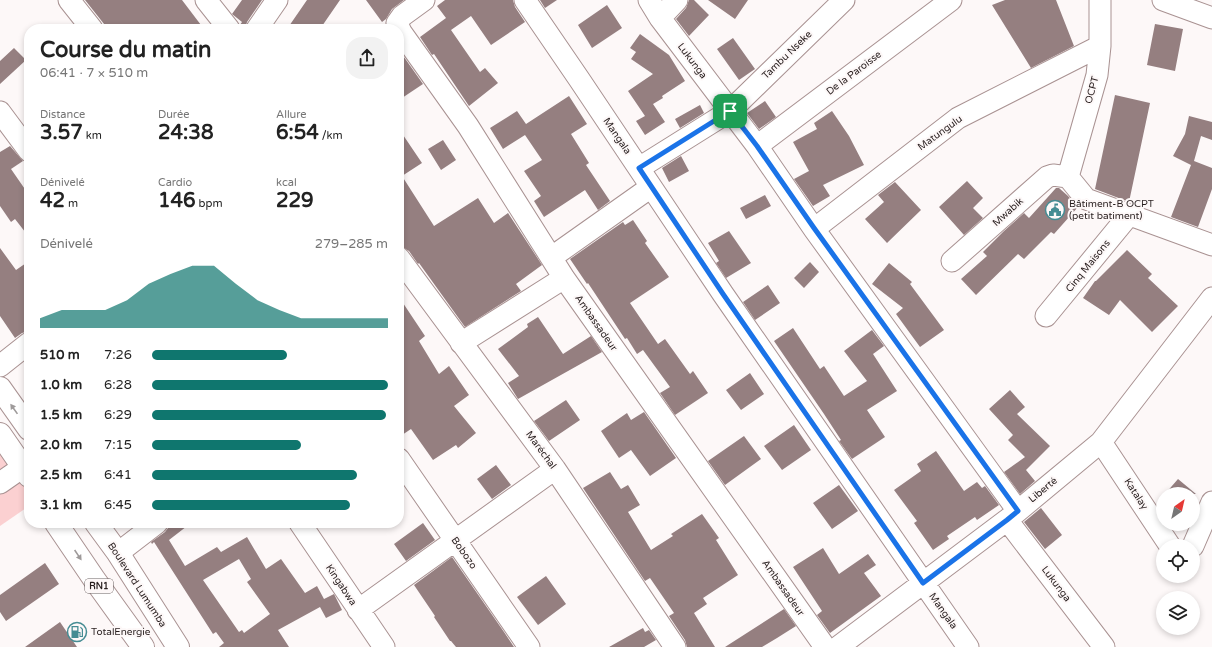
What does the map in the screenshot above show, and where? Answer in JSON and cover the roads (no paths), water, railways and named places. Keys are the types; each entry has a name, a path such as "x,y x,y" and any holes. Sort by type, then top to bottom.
{"highway":[{"path":"0,388 24,422"},
{"path":"0,434 24,469"},
{"name":"RN1","path":"59,528 143,647"},
{"name":"Boulevard Lumumba","path":"100,528 118,553 174,645"}],"street":[{"path":"69,0 88,24"},
{"path":"206,0 225,24"},
{"path":"260,24 277,0"},
{"name":"Ambassadeur","path":"397,24 402,16 424,0"},
{"name":"Mangala","path":"525,0 723,294 968,647"},
{"name":"Lukunga","path":"649,0 660,18 757,146 1104,647"},
{"path":"660,18 677,0"},
{"name":"Tambu Nseke","path":"639,168 730,111 844,0"},
{"name":"De la Paroisse","path":"757,146 951,0"},
{"name":"OCPT","path":"1068,177 1097,75 1100,46 1100,0"},
{"path":"1163,0 1212,18"},
{"name":"Ambassadeur","path":"404,36 468,126 564,278 825,647"},
{"name":"Matungulu","path":"814,228 958,118 1100,46"},
{"path":"0,112 24,144"},
{"name":"Mwabik","path":"952,261 1047,177 1053,175 1068,177"},
{"path":"1068,177 1086,199 1212,244"},
{"path":"552,257 651,187"},
{"name":"Cinq Maisons","path":"1046,316 1129,215"},
{"name":"Maréchal","path":"404,265 555,469 675,647"},
{"path":"461,343 564,278"},
{"name":"Liberté","path":"838,647 1013,516 1102,442 1212,298"},
{"path":"0,366 24,347"},
{"name":"Katalay","path":"1102,442 1165,539"},
{"name":"Bobozo","path":"404,467 529,647"},
{"path":"358,610 555,469"},
{"path":"0,483 24,473"},
{"path":"1195,539 1212,502"},
{"path":"118,553 150,528"},
{"name":"Kingabwa","path":"303,528 384,647"}],"place":[{"name":"Bâtiment-B OCPT (petit batiment)","path":"1055,210"},
{"name":"TotalEnergie","path":"77,632"}]}
